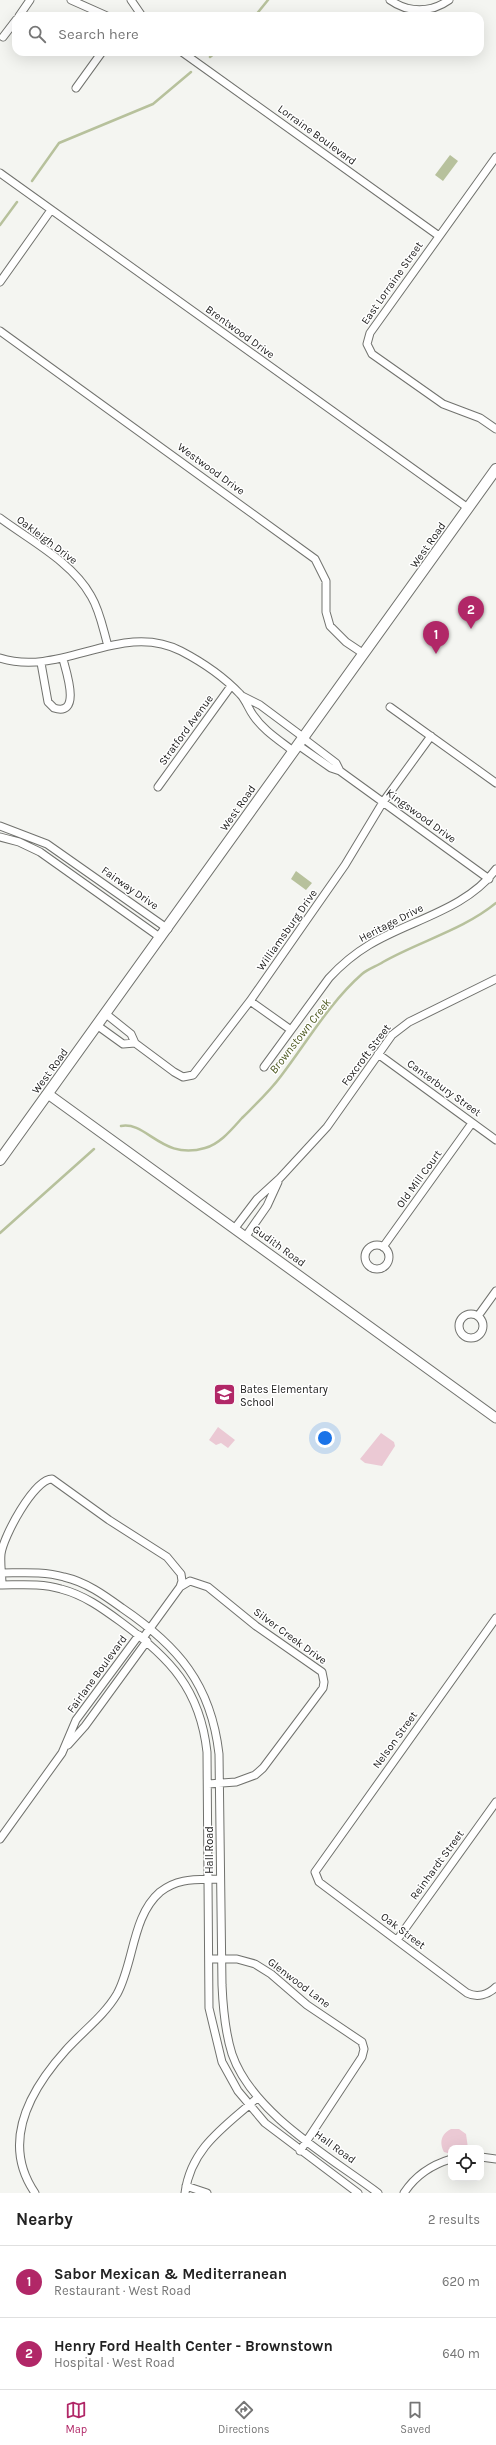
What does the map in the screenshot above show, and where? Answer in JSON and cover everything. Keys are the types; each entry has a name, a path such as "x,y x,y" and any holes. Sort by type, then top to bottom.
{"main road":[{"name":"West Road","path":"0,1160 98,1026 496,469"}],"street":[{"path":"22,12 30,0"},
{"path":"71,0 98,12"},
{"path":"132,0 140,12"},
{"path":"390,0 403,7 422,9 437,8 449,0"},
{"path":"3,37 12,25"},
{"path":"76,88 99,56"},
{"name":"Lorraine Boulevard","path":"188,56 439,236"},
{"name":"East Lorraine Street","path":"496,157 370,333 367,344 372,354 443,404 480,418 496,429"},
{"name":"Brentwood Drive","path":"0,173 468,508"},
{"path":"0,282 51,210"},
{"name":"Westwood Drive","path":"0,331 315,559 326,581 326,612 330,626 346,642 364,654"},
{"name":"Oakleigh Drive","path":"0,518 57,559 80,579 95,604 108,646"},
{"path":"0,658 15,662 41,663 63,659 108,646 138,641 168,646 196,660 231,686 242,696 259,723 299,743"},
{"path":"41,663 48,702 54,708 62,709 69,705 72,697 63,659"},
{"name":"Stratford Avenue","path":"158,787 231,686"},
{"path":"242,696 260,705 299,743"},
{"path":"390,707 496,784"},
{"name":"Williamsburg Drive","path":"106,1014 132,1034 136,1043 178,1075 189,1076 196,1072 250,1001 345,865 383,802 431,736"},
{"name":"Kingswood Drive","path":"299,743 336,763 340,771 489,879"},
{"name":"Fairway Drive","path":"0,826 47,844 168,928"},
{"name":"Fairway Drive","path":"0,838 19,842 40,852 161,938"},
{"path":"74,875 80,866"},
{"name":"Heritage Drive","path":"264,1067 329,978 355,954 382,938 475,892 489,879 496,869"},
{"name":"Foxcroft Street","path":"234,1228 257,1199 280,1178 327,1127 392,1035 409,1022 496,978"},
{"path":"250,1001 291,1030"},
{"name":"Williamsburg Drive","path":"98,1026 123,1044 136,1043"},
{"name":"Canterbury Street","path":"378,1054 496,1140"},
{"name":"Gudith Road","path":"48,1094 496,1418"},
{"name":"Old Mill Court","path":"383,1247 472,1123"},
{"name":"Foxcroft Street","path":"246,1236 267,1206 280,1178"},
{"path":"478,1316 496,1291"},
{"path":"1,1585 1,1553 8,1531 40,1483 52,1479 108,1520 168,1557 182,1574 180,1587 143,1638"},
{"name":"Hall Road","path":"1,1573 45,1573 77,1581 102,1594 150,1628 182,1658 205,1697 217,1737 220,1783 221,1958 223,2013 233,2056 258,2098 281,2122 378,2193"},
{"name":"Silver Creek Drive","path":"180,1587 190,1581 208,1586 256,1626 320,1669 324,1676 323,1688 263,1768 245,1780 208,1784"},
{"name":"Hall Road","path":"1,1585 42,1585 73,1592 98,1605 143,1638 174,1667 194,1700 205,1738 208,1784 209,2008 216,2044 229,2076 249,2106 269,2127 358,2193"},
{"name":"Nelson Street","path":"315,1876 316,1869 496,1618"},
{"name":"Fairlane Boulevard","path":"65,1748 76,1720 143,1638"},
{"name":"Fairlane Boulevard","path":"0,1839 65,1748 85,1726 143,1638"},
{"name":"Reinhardt Street","path":"397,1940 496,1802"},
{"name":"Oak Street","path":"315,1876 318,1882 467,1993 474,1996 489,1994 496,1987"},
{"name":"Hall Road","path":"35,2193 24,2176 17,2155 16,2132 20,2116 29,2097 80,2036 102,2014 117,1994 145,1913 156,1897 167,1887 180,1881 194,1878 208,1879"},
{"path":"208,1879 220,1879"},
{"name":"Glenwood Lane","path":"209,1959 221,1958 243,1960 261,1967 307,2005 362,2042 364,2049 362,2057 300,2151"},
{"path":"207,2193 186,2189 194,2162 206,2143 258,2098"},
{"path":"484,2157 496,2160"},
{"path":"404,2193 421,2174 431,2167 448,2160"}],"shaded area":[{"path":"450,155 458,161 443,181 435,175"},
{"path":"296,871 312,883 306,890 291,879"},
{"path":"218,1427 235,1440 228,1448 221,1443 216,1445 209,1440"},
{"path":"381,1433 394,1442 395,1446 382,1466 365,1463 360,1459"},
{"path":"451,2129 459,2129 466,2134 468,2145 448,2145 448,2153 444,2152 441,2142 443,2136"}],"waterway":[{"path":"258,12 268,0"},
{"path":"32,181 59,143 153,104 191,72"},
{"path":"0,225 17,202"},
{"name":"Brownstown Creek","path":"121,1126 130,1126 139,1129 166,1145 177,1149 190,1151 205,1148 216,1143 221,1140 272,1087 329,1010 350,985 362,974 397,955 470,921 496,903"},
{"name":"Brownstown Creek","path":"0,1233 94,1149"}],"place":[{"name":"Henry Ford Health Center - Brownstown","path":"471,629"},
{"name":"Sabor Mexican & Mediterranean","path":"436,654"},
{"name":"Bates Elementary School","path":"224,1395"}]}
